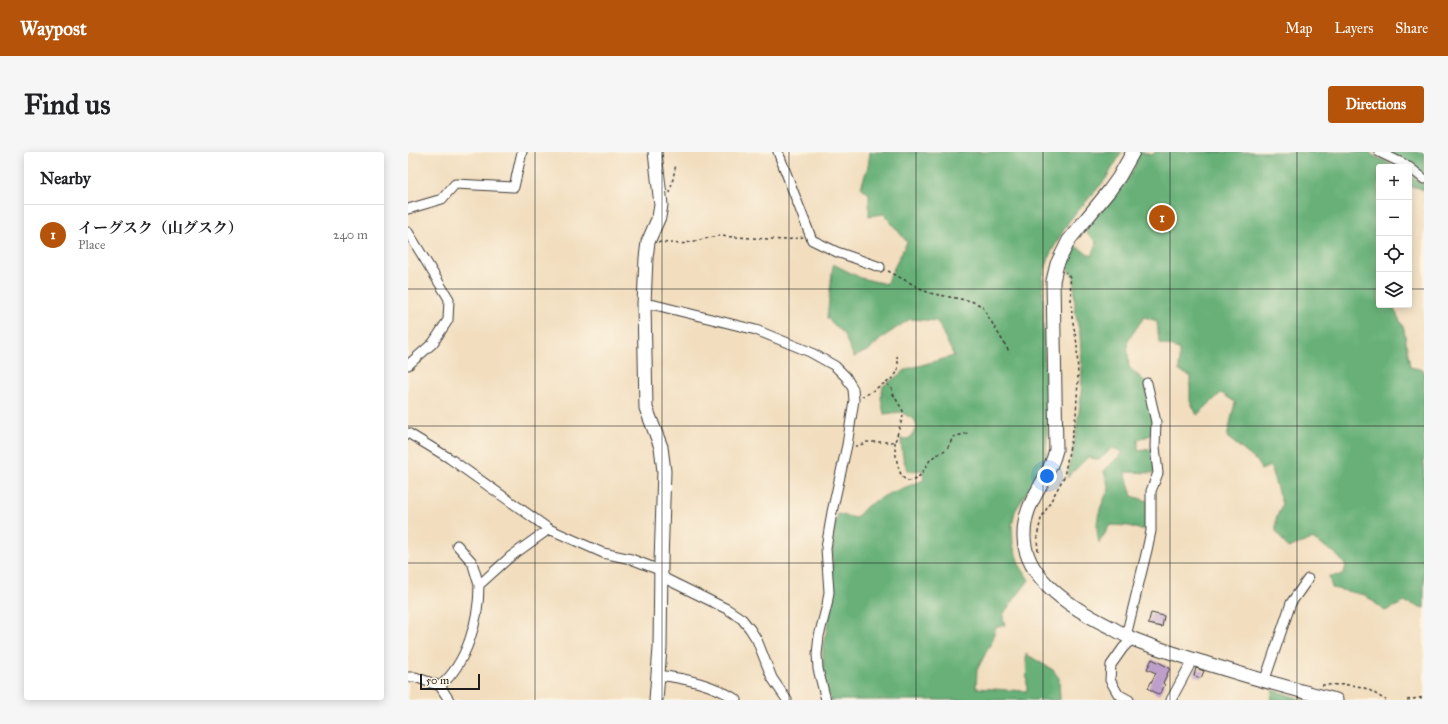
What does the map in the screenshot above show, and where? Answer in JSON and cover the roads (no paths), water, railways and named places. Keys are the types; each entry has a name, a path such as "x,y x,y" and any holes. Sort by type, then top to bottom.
{"street":[{"path":"408,209 442,198 455,184 514,187 522,152"},
{"path":"655,152 661,205 659,217 648,242 644,304 646,408 660,447 664,471 659,675 656,700"},
{"path":"778,152 812,240 837,252 880,267"},
{"path":"1133,152 1116,181 1069,240 1057,264 1053,281 1052,300 1056,450 1050,468 1030,504 1025,518 1024,538 1029,560 1047,585 1059,596 1092,618 1129,638 1264,682 1336,700"},
{"path":"1379,152 1404,164"},
{"path":"1412,169 1424,179"},
{"path":"408,232 450,299 448,320 433,343 408,365"},
{"path":"644,304 655,305 756,330 810,352 828,362 846,377 853,390 854,397 847,445 832,512 826,548 829,592 819,636 817,654 818,669 826,700"},
{"path":"1129,700 1118,694 1110,680 1111,665 1129,638 1151,531 1151,491 1158,473 1155,447 1156,422 1147,383"},
{"path":"408,433 449,458 549,529 603,553 630,559 651,566 657,569 666,579 727,609 742,619 757,640 772,678 787,700"},
{"path":"479,585 510,557 549,529"},
{"path":"440,686 455,671 471,634 476,617 479,597 479,585 472,562 458,545"},
{"path":"1264,682 1291,603 1308,579"},
{"path":"1171,700 1193,659"},
{"path":"659,675 696,681 713,687 737,700"},
{"path":"408,677 415,677 440,686 449,700"}],"place":[{"name":"イーグスク（山グスク）","path":"1162,218"}]}
